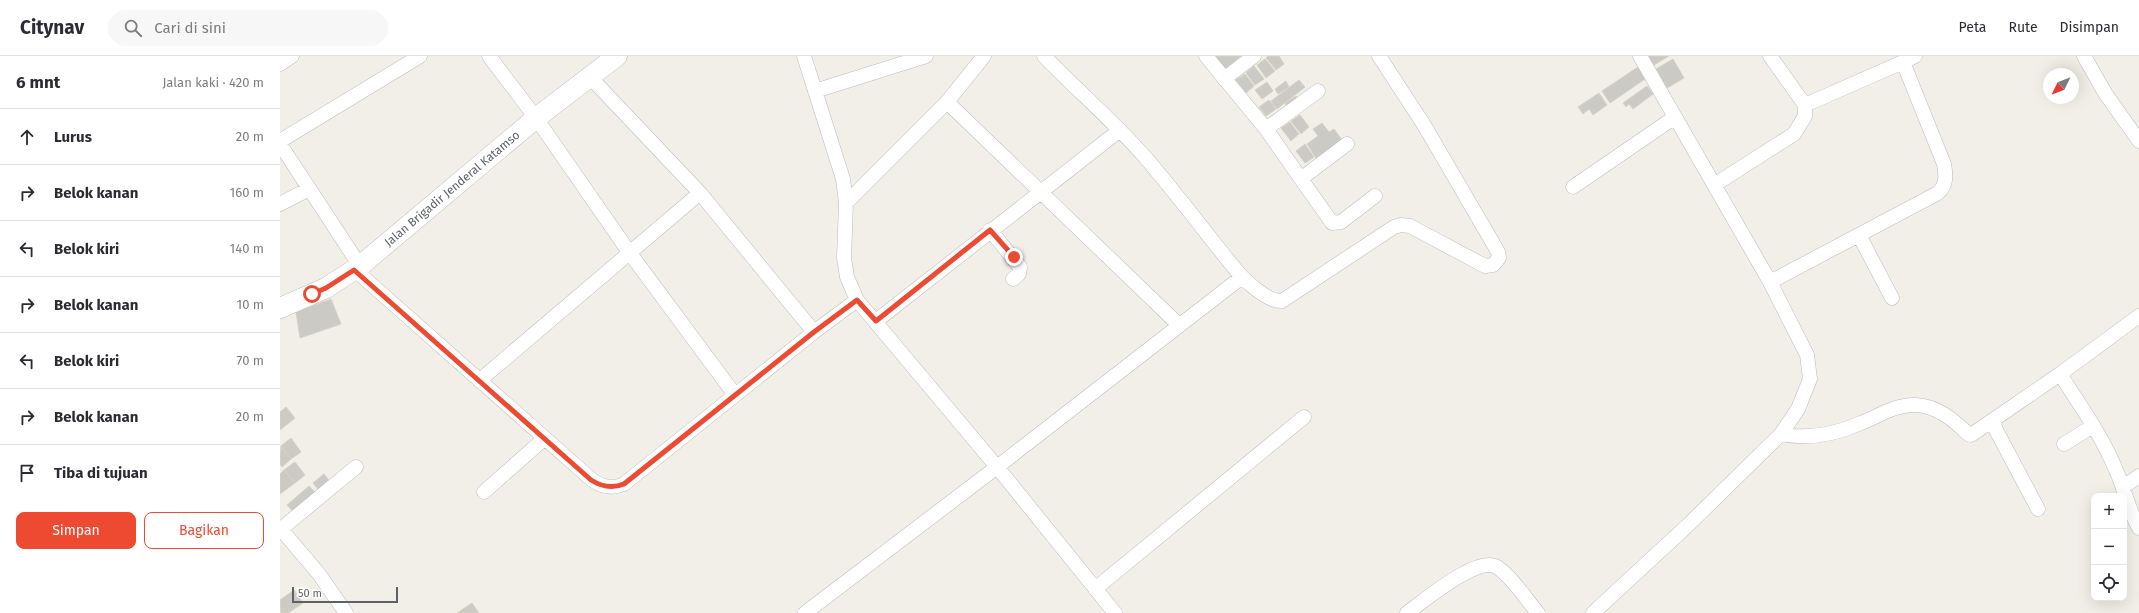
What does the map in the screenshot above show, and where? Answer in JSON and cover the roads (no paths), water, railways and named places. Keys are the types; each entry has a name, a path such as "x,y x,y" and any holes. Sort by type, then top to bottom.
{"main road":[{"name":"Jalan Brigadir Jenderal Katamso","path":"281,305 326,288 357,268 536,118 617,56"}],"street":[{"path":"280,64 292,56"},
{"path":"420,56 280,143 357,268 480,380 598,484 617,487 624,484 814,332 857,300"},
{"path":"490,56 536,118 629,252 735,395"},
{"path":"804,56 837,157 846,190 844,258 847,277 857,300 998,467 1115,613"},
{"path":"815,91 926,56"},
{"path":"846,203 947,102 984,56"},
{"path":"1044,56 1120,130 1145,157 1242,278 1270,299 1282,301 1394,227 1401,225 1410,226 1485,266 1493,265 1499,258 1498,252 1424,125 1380,56"},
{"path":"1206,56 1266,128 1332,223 1341,222 1375,196"},
{"path":"1224,79 1254,56"},
{"path":"1593,613 1688,526 1782,434 1798,409 1810,379 1807,356 1770,282 1640,56"},
{"path":"1714,185 1798,131 1806,116 1805,105 1770,56"},
{"path":"2084,56 2105,93 2137,134"},
{"path":"1770,282 1938,193 1944,186 1946,171 1909,59 1805,105"},
{"path":"589,76 700,193 814,332"},
{"path":"1266,128 1318,91"},
{"path":"947,102 1179,325"},
{"path":"1573,188 1675,116"},
{"path":"876,321 990,230 1120,130"},
{"path":"1302,178 1347,144"},
{"path":"280,204 308,189"},
{"path":"480,380 700,193"},
{"path":"990,230 1020,267 1019,274 1013,279"},
{"path":"1859,235 1892,298"},
{"path":"805,613 998,467 1179,325 1242,278"},
{"path":"1782,434 1800,438 1836,432 1888,411 1916,405 1934,410 1951,418 1968,434 1976,433 2139,316"},
{"path":"2060,374 2093,426 2116,470 2127,504 2139,528"},
{"path":"1095,588 1304,417"},
{"path":"1991,422 2038,509"},
{"path":"2064,444 2093,426"},
{"path":"484,492 546,438"},
{"path":"346,613 319,574 280,528 356,467"},
{"path":"2122,487 2139,476"},
{"path":"1407,613 1448,583 1478,566 1485,565 1497,567 1507,576 1538,613"}]}
